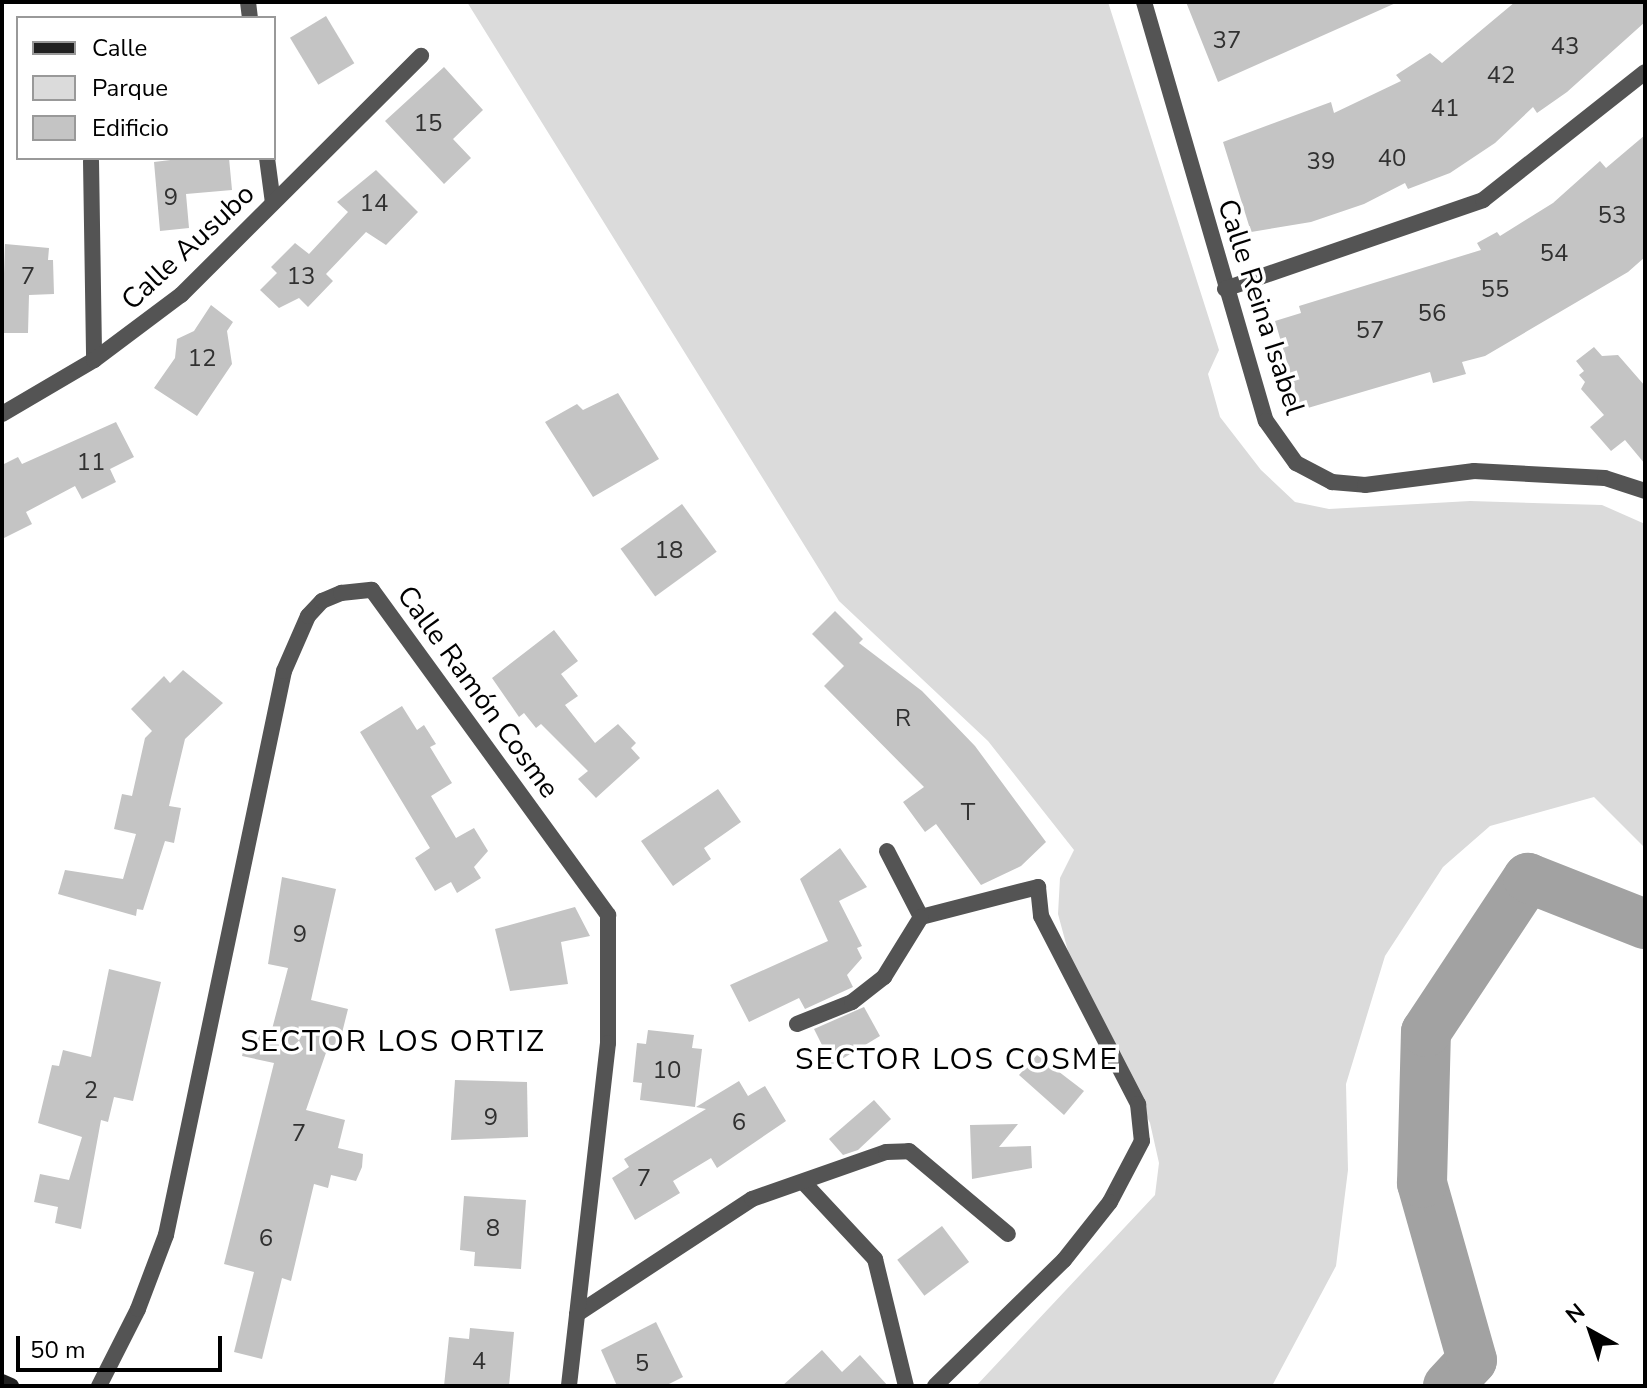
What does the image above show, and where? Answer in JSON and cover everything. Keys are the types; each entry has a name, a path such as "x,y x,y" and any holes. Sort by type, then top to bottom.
{"main road":[{"path":"2,1382 11,1386"}],"street":[{"name":"Calle Reina Isabel","path":"1144,2 1225,289 1266,421 1296,463 1321,477 1365,485 1474,471 1605,478 1645,491"},
{"name":"Calle Ausubo","path":"2,414 94,360 181,295 421,56"},
{"path":"1225,289 1483,200 1645,72"},
{"path":"267,160 273,203"},
{"path":"91,161 94,360"},
{"name":"Calle Ramón Cosme","path":"99,1386 138,1309 166,1235 284,671 308,616 322,601 341,593 372,590 608,915 608,1043 569,1386"},
{"path":"887,851 921,917"},
{"path":"797,1024 852,1002 884,977 921,917 1038,887 1041,916 1138,1104 1142,1141 1110,1202 1064,1260 935,1386"},
{"path":"577,1314 752,1199 805,1184 886,1152 909,1151 1008,1234"},
{"path":"805,1184 875,1259 906,1386"}],"green space":[{"path":"467,2 1108,2 1219,350 1208,374 1220,417 1261,470 1295,502 1329,509 1470,501 1602,505 1645,524 1645,848 1594,797 1490,826 1443,867 1385,956 1346,1084 1348,1170 1336,1266 1272,1386 976,1386 1155,1195 1159,1163 1150,1123 1072,966 1058,914 1060,878 1074,850 988,741 839,601"}],"building":[{"path":"1186,2 1398,2 1218,82"},
{"path":"1515,2 1645,2 1645,22 1567,92 1537,113 1533,107 1495,143 1450,173 1408,189 1405,183 1364,204 1311,222 1251,232 1223,142 1331,102 1334,113 1401,81 1396,75 1430,53 1442,63"},
{"path":"326,16 354,63 318,85 290,38"},
{"path":"444,67 483,110 453,139 471,158 444,184 385,121"},
{"path":"1645,135 1645,257 1628,272 1485,356 1462,362 1466,374 1433,383 1430,372 1301,410 1275,321 1301,313 1299,306 1481,250 1477,243 1497,232 1500,236 1553,203 1600,161 1606,168"},
{"path":"229,160 232,190 186,194 189,228 160,231 154,162"},
{"path":"376,170 418,212 386,245 366,232 326,274 333,281 308,307 299,298 279,308 260,290 277,273 271,267 295,243 309,254 348,212 337,202"},
{"path":"5,244 49,248 48,260 53,260 54,294 29,295 28,333 2,333"},
{"path":"211,305 233,322 227,331 232,364 197,416 154,388 175,358 177,339 194,331"},
{"path":"1594,347 1602,356 1618,355 1645,386 1645,464 1625,440 1611,451 1590,427 1604,415 1581,389 1585,382 1579,375 1584,371 1576,361"},
{"path":"618,393 659,459 593,497 545,422 577,404 583,410"},
{"path":"116,422 134,457 110,469 116,482 82,499 75,486 26,512 32,524 2,539 2,465 18,457 22,464"},
{"path":"682,504 717,552 655,596 621,549"},
{"path":"835,611 863,639 859,643 922,691 975,746 1046,842 1021,866 981,885 936,824 925,832 903,802 924,787 824,686 844,666 812,634"},
{"path":"554,630 578,661 561,674 578,696 565,705 595,743 618,724 636,743 631,748 640,758 596,798 578,779 588,771 541,724 536,728 524,713 519,717 492,678"},
{"path":"183,670 223,703 185,739 169,806 181,808 174,843 165,841 143,910 137,909 136,916 58,894 65,870 123,879 136,834 114,829 122,794 132,796 145,738 152,731 131,709 164,676 170,683"},
{"path":"402,706 417,730 424,725 436,744 430,747 452,783 431,796 456,838 474,828 488,851 474,867 481,878 457,893 451,882 435,891 415,858 430,848 360,732"},
{"path":"718,789 741,822 704,848 711,859 673,886 641,841"},
{"path":"840,848 867,887 839,901 862,946 857,948 862,958 847,975 853,987 805,1009 799,998 749,1022 730,985 828,941 800,879"},
{"path":"282,877 336,889 311,1000 348,1009 338,1049 328,1047 306,1110 345,1120 338,1148 363,1154 356,1181 331,1175 328,1188 314,1184 291,1281 282,1278 262,1359 234,1352 254,1272 224,1264 274,1063 242,1056 249,1028 271,1033 288,968 268,964"},
{"path":"575,907 590,936 561,942 568,984 510,991 495,929"},
{"path":"109,969 161,982 133,1101 114,1097 108,1122 101,1120 81,1229 55,1223 58,1207 34,1202 40,1174 69,1180 82,1137 38,1123 52,1065 59,1066 63,1050 91,1057"},
{"path":"864,1007 880,1036 832,1065 814,1029"},
{"path":"648,1030 694,1035 692,1048 702,1049 695,1107 640,1100 642,1083 633,1082 637,1043 646,1044"},
{"path":"1037,1055 1084,1091 1064,1115 1019,1075"},
{"path":"455,1080 527,1082 528,1137 451,1140"},
{"path":"739,1081 748,1096 765,1086 786,1121 717,1168 711,1158 673,1181 680,1193 635,1220 612,1178 629,1167 624,1159 706,1109 696,1107"},
{"path":"874,1100 891,1119 858,1150 843,1155 829,1139"},
{"path":"1018,1124 999,1147 1031,1146 1032,1168 972,1179 970,1125"},
{"path":"464,1196 526,1200 521,1269 474,1266 475,1252 460,1250"},
{"path":"942,1226 969,1262 924,1296 897,1260"},
{"path":"656,1322 683,1377 665,1386 617,1386 601,1350"},
{"path":"470,1328 514,1332 509,1386 444,1386 449,1337 469,1339"},
{"path":"822,1350 842,1372 860,1355 888,1386 782,1386"}],"waterway":[{"path":"1448,1386 1472,1360 1422,1183 1426,1032 1528,878 1645,924"}],"district":[{"name":"SECTOR LOS ORTIZ","path":"393,1042"},
{"name":"SECTOR LOS COSME","path":"957,1060"}]}
